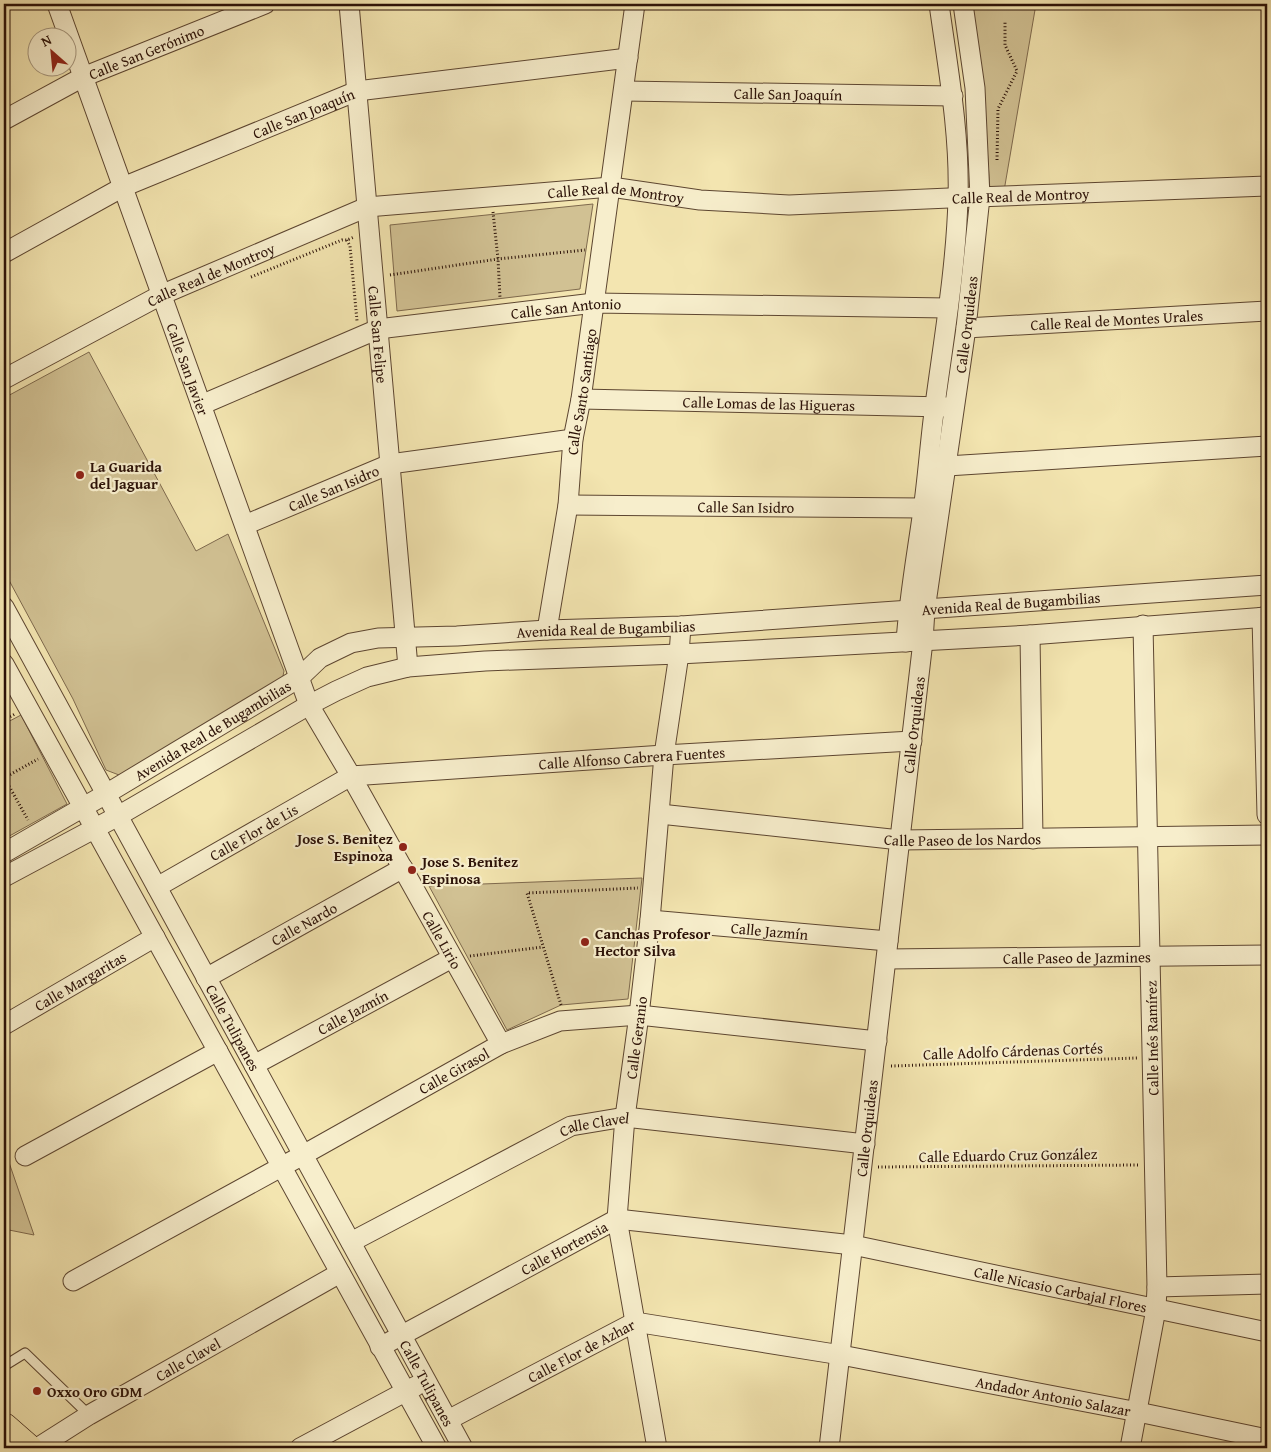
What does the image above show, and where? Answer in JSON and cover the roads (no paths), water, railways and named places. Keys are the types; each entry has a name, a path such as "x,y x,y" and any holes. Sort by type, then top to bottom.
{"main road":[{"path":"4,1427 28,1448"}],"street":[{"name":"Calle San Javier","path":"57,4 309,705"},
{"name":"Calle San Gerónimo","path":"4,120 83,77 265,4"},
{"name":"Calle San Felipe","path":"349,4 408,667"},
{"name":"Calle Santo Santiago","path":"547,630 568,505 573,439 582,399 635,4"},
{"name":"Calle Orquideas","path":"830,1448 912,741 915,641 923,508 956,238 958,147 953,96 939,4"},
{"name":"Calle Orquideas","path":"917,610 947,466 966,328 980,197 975,88 964,4"},
{"name":"Calle San Joaquín","path":"4,253 123,188 357,90 628,58"},
{"name":"Calle San Joaquín","path":"624,91 953,96"},
{"name":"Calle Real de Montroy","path":"4,379 161,295 367,207 611,187 700,200 788,205 1267,186"},
{"name":"Calle San Antonio","path":"201,405 378,329 594,303 948,308"},
{"name":"Calle Real de Montes Urales","path":"966,328 1267,311"},
{"name":"Calle Lomas de las Higueras","path":"582,399 955,408"},
{"name":"Calle San Isidro","path":"244,525 390,464 573,439"},
{"path":"947,466 1267,446"},
{"name":"Calle San Isidro","path":"568,505 923,508"},
{"name":"Avenida Real de Bugambilias","path":"4,853 83,808 299,678 320,658 351,643 378,638 681,626 1267,585"},
{"name":"Calle Tulipanes","path":"4,607 9,629 106,794 463,1448"},
{"path":"1265,617 1267,815"},
{"name":"Avenida Real de Bugambilias","path":"4,877 118,816 309,705 367,677 408,667 485,661 679,654 1030,635 1265,617"},
{"name":"Calle Inés Ramírez","path":"1130,1448 1156,1309 1157,1287 1143,625"},
{"name":"Calle Geranio","path":"660,1448 617,1219 625,1117 650,920 664,755 679,654 681,626"},
{"path":"1030,635 1033,839"},
{"name":"Calle Tulipanes","path":"4,664 437,1448"},
{"name":"Calle Lirio","path":"309,705 351,776 501,1044"},
{"name":"Calle Alfonso Cabrera Fuentes","path":"351,776 912,741"},
{"name":"Calle Flor de Lis","path":"157,887 351,776"},
{"name":"Calle Paseo de los Nardos","path":"660,814 900,840 1267,836"},
{"name":"Calle Nardo","path":"206,978 403,868"},
{"name":"Calle Jazmín","path":"650,920 888,950"},
{"name":"Calle Margaritas","path":"4,1024 155,937"},
{"name":"Calle Paseo de Jazmines","path":"888,950 1150,956 1267,955"},
{"name":"Calle Jazmín","path":"254,1064 452,958"},
{"name":"Calle Girasol","path":"73,1281 282,1167 501,1044 560,1021 639,1015 877,1041"},
{"path":"25,1156 218,1051"},
{"name":"Calle Clavel","path":"351,1242 571,1126 625,1117 865,1144"},
{"name":"Calle Hortensia","path":"380,1347 617,1219 853,1245"},
{"name":"Calle Nicasio Carbajal Flores","path":"853,1245 1267,1332"},
{"name":"Calle Clavel","path":"37,1448 89,1415 340,1273"},
{"path":"1157,1287 1267,1284"},
{"name":"Calle Flor de Azhar","path":"448,1420 635,1322 840,1354"},
{"name":"Andador Antonio Salazar","path":"840,1354 1267,1439"},
{"path":"300,1448 426,1381"}],"lane":[{"path":"4,1366 25,1353 89,1415"}],"place":[{"name":"La Guarida del Jaguar","path":"80,475"},
{"name":"Jose S. Benitez Espinoza","path":"403,847"},
{"name":"Jose S. Benitez Espinosa","path":"412,870"},
{"name":"Canchas Profesor Hector Silva","path":"585,942"},
{"name":"Oxxo Oro GDM","path":"37,1391"}]}
